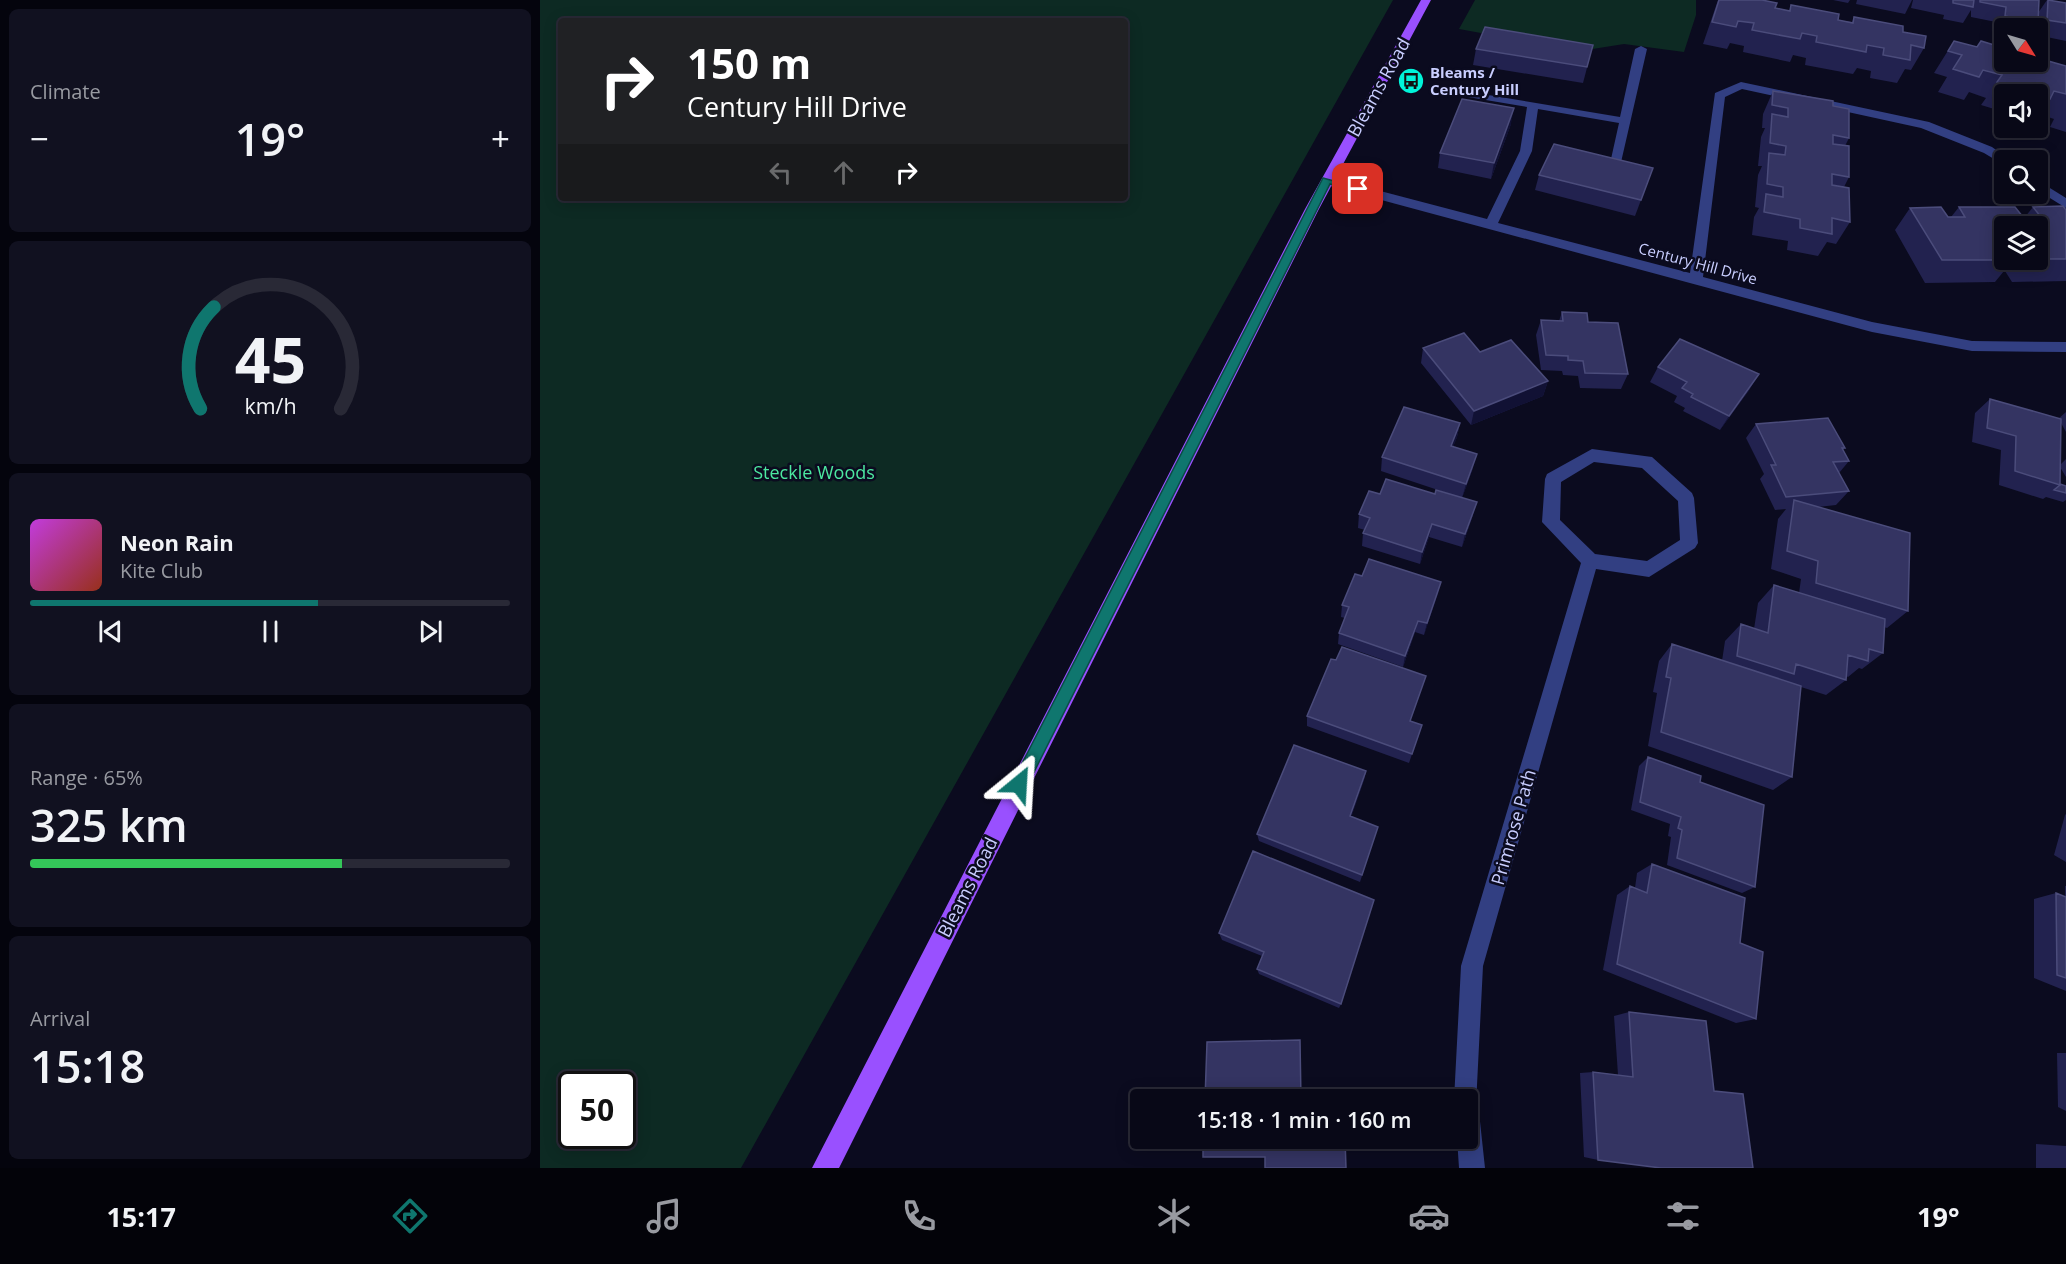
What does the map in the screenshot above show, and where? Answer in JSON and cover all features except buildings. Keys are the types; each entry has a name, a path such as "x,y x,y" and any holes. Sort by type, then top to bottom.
{"main road":[{"name":"Bleams Road","path":"825,1168 1327,181 1426,0"}],"street":[{"path":"1615,168 1641,49"},
{"path":"1696,279 1719,95 1741,85 1926,125 1994,154"},
{"path":"1456,91 1625,121"},
{"path":"1491,224 1526,151 1533,105"},
{"name":"Century Hill Drive","path":"1327,181 1872,327 1972,346 2066,347"},
{"path":"2048,192 2066,204"},
{"path":"1592,455 1646,462 1686,498 1689,543 1649,570 1590,561 1551,522 1553,479 1592,455"},
{"name":"Primrose Path","path":"1466,1089 1472,966 1590,561"},
{"path":"1470,1149 1472,1168"}],"green space":[{"name":"Steckle Woods","path":"540,0 1393,0 741,1168 540,1168"},
{"path":"1475,0 1696,0 1696,15 1684,52 1624,44 1580,51 1459,29"}],"place":[{"name":"Bleams / Century Hill","path":"1411,81"}],"route":[{"path":"1019,784 1327,181 1358,189"}]}
